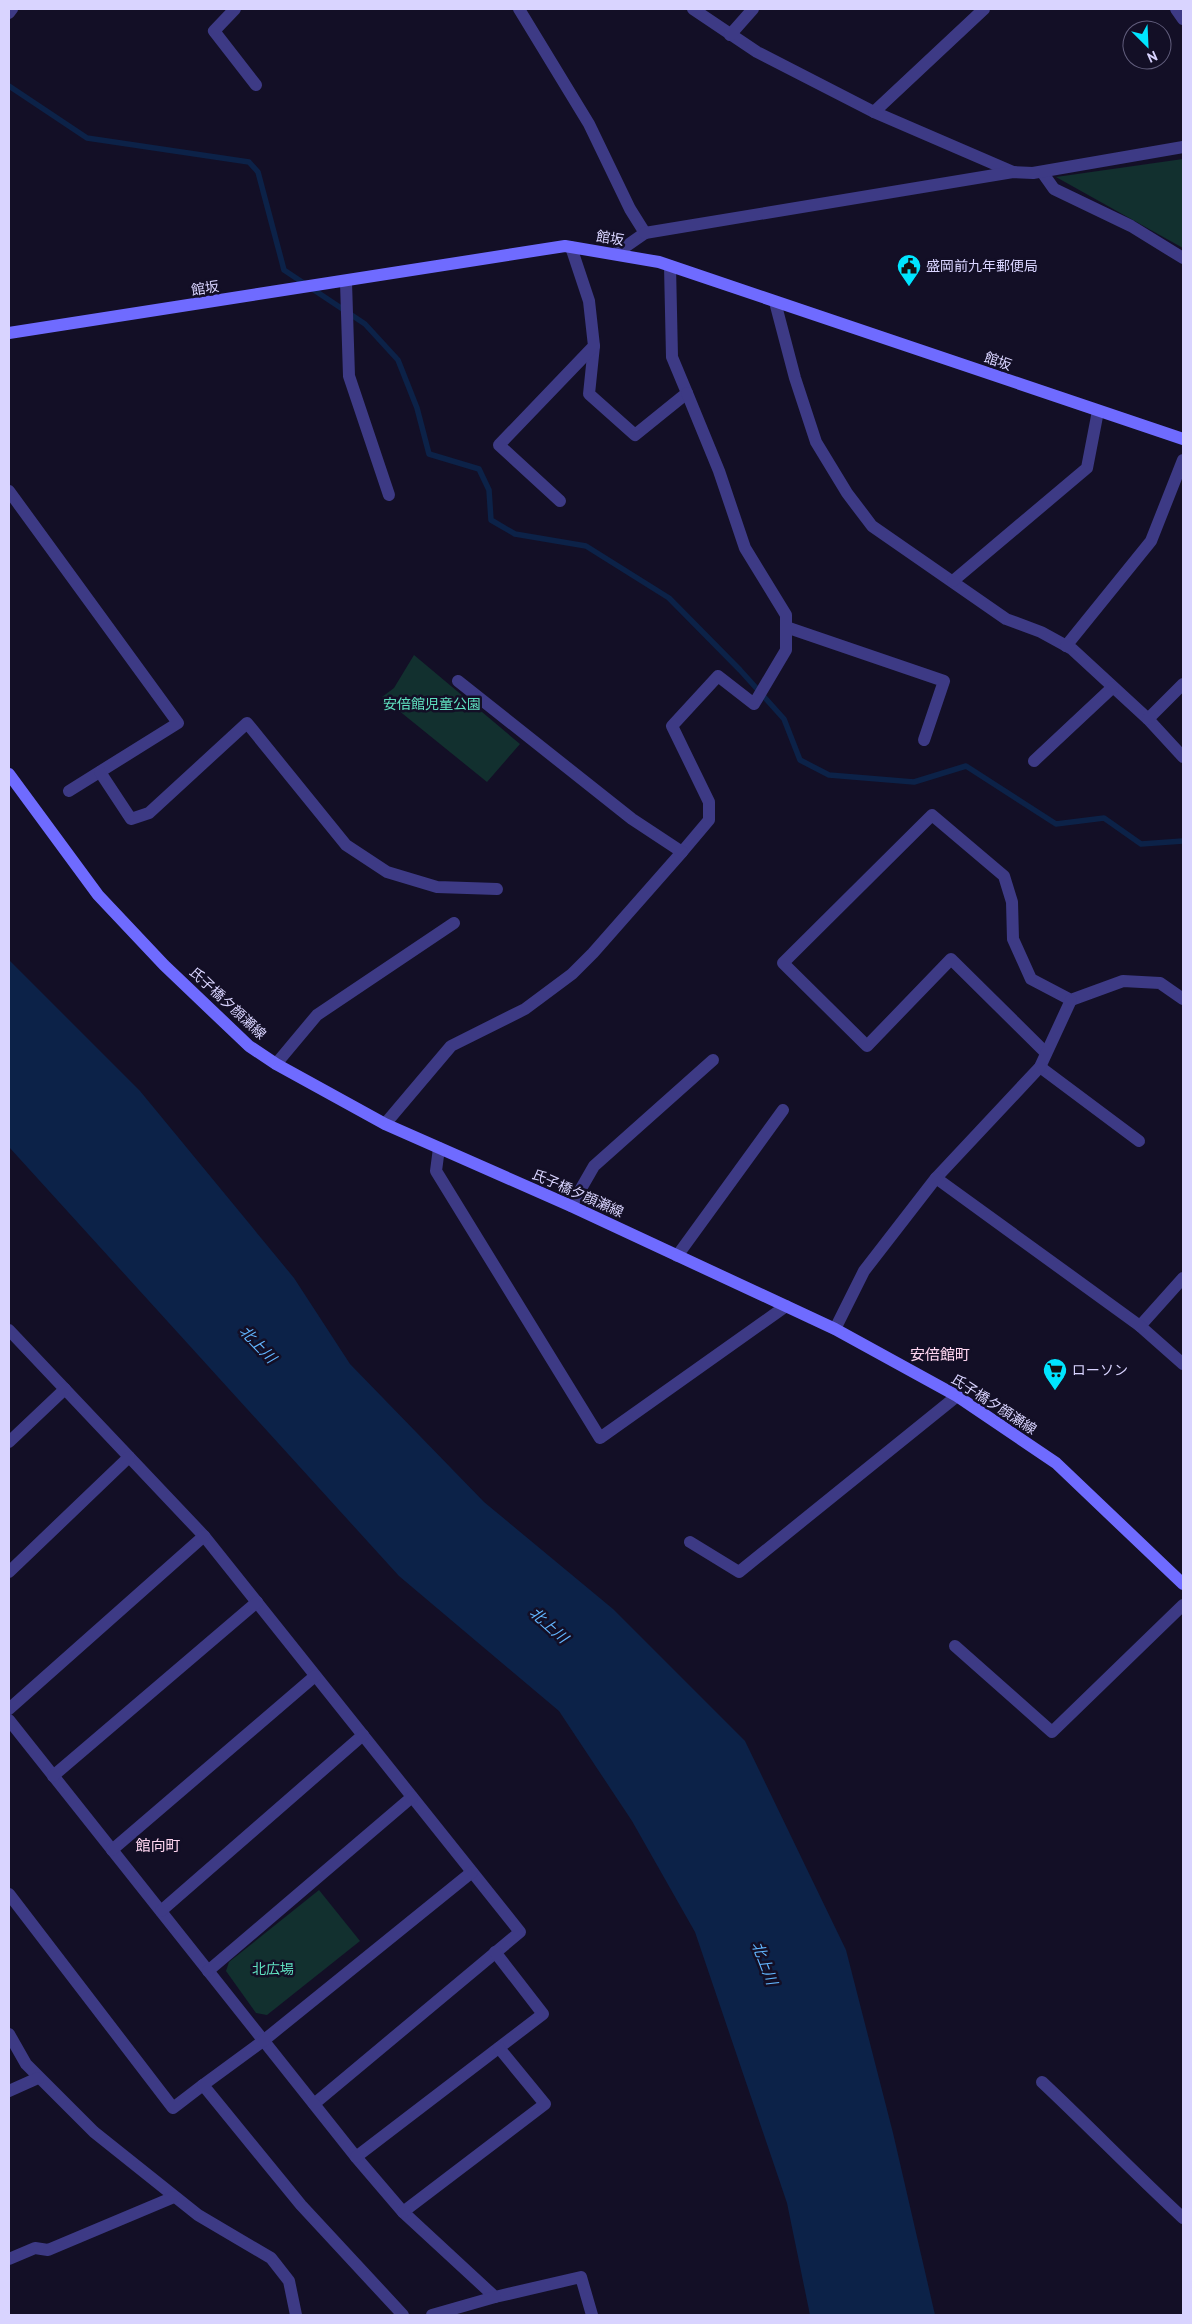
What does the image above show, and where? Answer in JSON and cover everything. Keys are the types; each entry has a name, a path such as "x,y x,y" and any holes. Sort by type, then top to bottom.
{"main road":[{"name":"館坂","path":"9,333 346,282 565,246 659,262 1183,439"},
{"name":"氏子橋夕顔瀬線","path":"9,774 98,895 164,965 249,1046 276,1064 385,1124 571,1206 835,1329 957,1396 1056,1463 1183,1584"}],"street":[{"path":"9,13 12,9"},
{"path":"235,9 214,31 256,85"},
{"path":"519,9 589,124 630,209 645,233"},
{"path":"693,9 757,52 874,112 1013,172"},
{"path":"730,35 753,9"},
{"path":"874,112 984,9"},
{"path":"1176,9 1183,19"},
{"path":"615,254 645,233 1013,172 1042,172 1183,147"},
{"path":"1042,172 1054,189 1132,226 1183,258"},
{"path":"571,247 589,301 594,346 589,394 635,435 687,393"},
{"path":"385,1124 451,1046 525,1009 572,974 593,953 682,852 709,820 709,802 672,726 718,676 754,704 786,650 786,615 746,548 719,471 672,357 670,266"},
{"path":"346,282 349,376 366,432 389,495"},
{"path":"775,302 795,378 816,442 847,493 872,526 1006,619 1041,632 1066,646 1148,719 1183,757"},
{"path":"560,501 499,446 594,346"},
{"path":"953,581 1087,468 1098,411"},
{"path":"1066,646 1151,541 1183,460"},
{"path":"9,490 178,723 69,791"},
{"path":"786,627 944,681 924,740"},
{"path":"458,681 632,819 682,852"},
{"path":"1148,719 1183,684"},
{"path":"1034,762 1113,687"},
{"path":"100,772 131,819 148,813 247,723 346,845 387,872 437,887 497,889"},
{"path":"1046,1054 951,959 867,1046 783,963 932,814 1004,876 1012,902 1013,939 1031,979 1071,1000"},
{"path":"276,1064 317,1015 454,923"},
{"path":"835,1329 864,1272 936,1178 1040,1068 1071,1000 1123,981 1160,984 1183,999"},
{"path":"571,1206 594,1166 713,1060"},
{"path":"1040,1068 1139,1141"},
{"path":"677,1256 783,1110"},
{"path":"439,1148 436,1171 600,1438 786,1306"},
{"path":"936,1178 1140,1326 1183,1364"},
{"path":"1140,1326 1183,1278"},
{"path":"9,1330 204,1536 520,1932 314,2104"},
{"path":"9,1442 65,1390"},
{"path":"690,1542 739,1572 957,1396"},
{"path":"9,1572 129,1457"},
{"path":"9,1709 204,1536"},
{"path":"53,1776 257,1602"},
{"path":"955,1646 1052,1732 1183,1605"},
{"path":"112,1850 315,1676"},
{"path":"9,1720 356,2158 403,2212 495,2296"},
{"path":"161,1911 363,1735"},
{"path":"208,1971 412,1797"},
{"path":"9,1894 173,2108 264,2041 472,1872"},
{"path":"356,2158 542,2014 495,1952"},
{"path":"9,2034 26,2064 38,2078 94,2132 198,2215 271,2258 289,2281 296,2315"},
{"path":"403,2212 545,2104 499,2048"},
{"path":"9,2090 38,2078"},
{"path":"1042,2082 1093,2129 1136,2174 1183,2218"},
{"path":"203,2085 301,2205 403,2315"},
{"path":"9,2259 35,2248 48,2250 174,2196"},
{"path":"432,2315 495,2296 581,2277 592,2315"}],"green space":[{"path":"1183,159 1183,248 1056,177"},
{"name":"安倍館児童公園","path":"414,655 520,744 487,782 382,697 394,688"},
{"name":"北広場","path":"319,1890 360,1941 267,2015 256,2013 226,1971 229,1962"}],"water":[{"name":"北上川","path":"9,960 140,1091 294,1278 350,1364 484,1502 613,1609 745,1741 846,1950 893,2133 935,2315 810,2315 787,2203 695,1932 632,1821 559,1711 399,1576 9,1147"}],"waterway":[{"path":"9,86 87,138 249,162 258,172 284,270 365,324 398,360 417,408 429,454 479,469 489,490 491,520 515,534 586,546 669,598 740,670 784,719 800,760 829,775 914,782 966,766 1056,824 1104,818 1141,844 1183,841"}],"place":[{"name":"盛岡前九年郵便局","path":"909,287"},
{"name":"ローソン","path":"1055,1391"}],"district":[{"name":"安倍館町","path":"940,1354"},
{"name":"館向町","path":"158,1845"}]}
